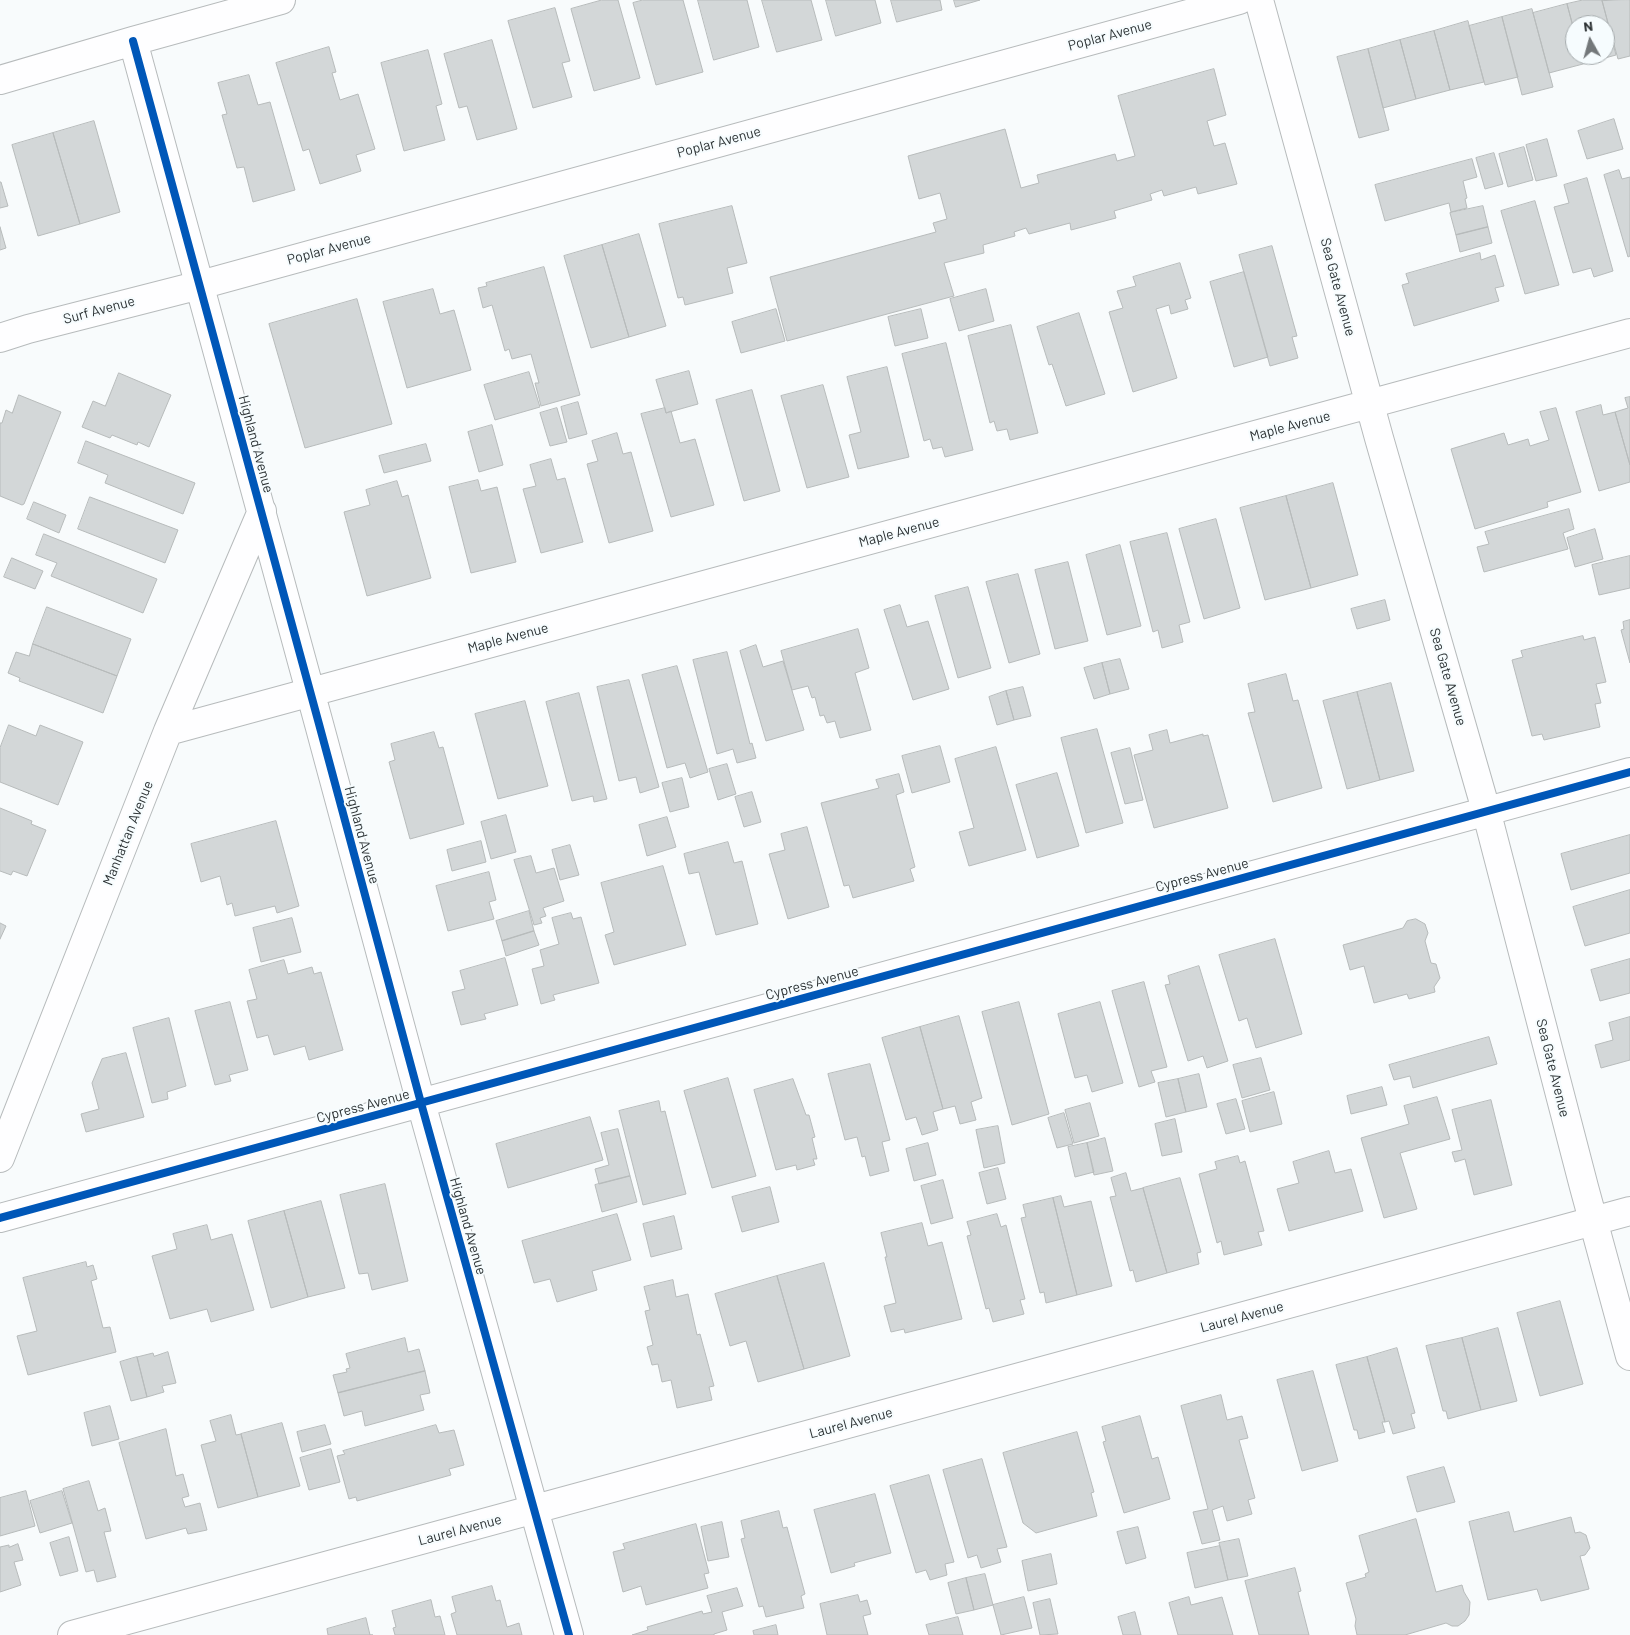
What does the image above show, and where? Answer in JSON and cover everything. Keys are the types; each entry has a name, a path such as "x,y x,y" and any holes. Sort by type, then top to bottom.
{"street":[{"path":"0,80 281,0"},
{"name":"Poplar Avenue","path":"200,285 1239,0"},
{"name":"Sea Gate Avenue","path":"1259,0 1370,404 1486,810 1630,1356"},
{"name":"Highland Avenue","path":"133,41 421,1103 569,1635"},
{"name":"Surf Avenue","path":"0,338 28,329 200,285"},
{"name":"Maple Avenue","path":"168,731 1630,333"},
{"name":"Manhattan Avenue","path":"0,1158 168,731 262,511"},
{"name":"Cypress Avenue","path":"0,1218 1630,772"},
{"name":"Laurel Avenue","path":"72,1635 1630,1211"}],"building":[{"path":"602,0 618,0 640,78 594,91 571,9"},
{"path":"643,0 683,0 703,72 656,85 633,3"},
{"path":"698,0 747,0 759,47 714,60"},
{"path":"762,0 811,0 822,40 777,52"},
{"path":"826,0 875,0 881,23 836,36"},
{"path":"891,0 940,0 942,10 897,22"},
{"path":"954,0 980,0 956,7"},
{"path":"1583,0 1602,0 1606,15 1570,15 1567,4"},
{"path":"1630,0 1630,56 1618,59 1615,48 1615,15 1606,15 1602,1"},
{"path":"1567,4 1570,15 1565,15 1565,65 1579,65 1549,73 1533,13"},
{"path":"555,8 570,61 562,63 572,97 533,108 508,21"},
{"path":"1532,9 1553,87 1522,95 1502,17"},
{"path":"1502,17 1518,77 1485,85 1469,26"},
{"path":"1468,21 1484,82 1450,90 1434,31"},
{"path":"1434,31 1450,90 1416,99 1400,40"},
{"path":"492,40 517,129 477,140 467,106 459,108 444,54"},
{"path":"1400,40 1416,99 1383,108 1368,49"},
{"path":"329,47 336,72 332,73 340,100 358,94 375,149 356,155 361,171 320,184 309,149 303,151 276,63"},
{"path":"1368,49 1389,130 1359,138 1337,57"},
{"path":"428,50 442,104 436,106 445,140 404,151 381,63"},
{"path":"1214,69 1226,115 1207,121 1214,146 1225,143 1237,184 1198,194 1196,187 1164,196 1162,190 1150,194 1152,200 1114,211 1116,218 1071,230 1070,223 1029,234 1026,228 1014,232 1015,236 983,245 984,253 944,263 954,296 787,341 770,277 936,232 933,223 947,219 940,193 919,199 908,156 1005,129 1021,188 1039,183 1037,175 1115,154 1117,161 1135,156 1118,96"},
{"path":"249,75 258,105 270,102 295,190 253,202 244,167 237,168 222,115 227,114 218,83"},
{"path":"1614,119 1623,149 1587,159 1578,131"},
{"path":"94,121 120,212 80,224 53,133"},
{"path":"53,133 80,224 38,236 12,145"},
{"path":"1547,139 1557,176 1536,181 1526,145"},
{"path":"1524,147 1533,180 1508,187 1499,154"},
{"path":"1494,153 1503,184 1485,189 1476,158"},
{"path":"1472,159 1477,177 1463,181 1467,208 1451,212 1449,203 1385,221 1375,185"},
{"path":"1619,170 1622,179 1630,177 1630,256 1628,257 1604,175"},
{"path":"1587,178 1613,271 1594,277 1591,268 1573,273 1554,207 1569,203 1564,185"},
{"path":"0,182 8,206 0,208"},
{"path":"1535,201 1559,285 1525,294 1501,211"},
{"path":"732,206 747,263 727,268 733,293 685,305 683,297 678,298 659,224"},
{"path":"1483,206 1488,227 1456,235 1450,213"},
{"path":"0,227 6,248 0,250"},
{"path":"1488,227 1492,243 1460,252 1456,235"},
{"path":"639,234 666,326 629,337 602,245"},
{"path":"602,245 629,337 591,348 564,256"},
{"path":"1272,246 1297,336 1292,337 1298,358 1270,366 1239,255"},
{"path":"1480,253 1481,260 1495,255 1504,286 1495,288 1499,301 1414,326 1402,285 1409,283 1406,274"},
{"path":"1180,263 1191,298 1185,300 1188,309 1171,314 1169,305 1156,309 1177,378 1133,392 1109,312 1123,308 1117,291 1136,286 1133,277"},
{"path":"544,267 580,395 541,406 535,383 539,383 531,354 512,359 509,349 505,351 492,305 483,308 478,288 487,286 486,283"},
{"path":"1244,272 1268,357 1234,367 1210,282"},
{"path":"433,289 440,314 454,310 471,370 407,388 383,302"},
{"path":"986,289 994,321 959,331 950,299"},
{"path":"357,299 392,424 305,448 269,324"},
{"path":"776,309 785,341 741,353 732,322"},
{"path":"921,309 928,338 895,346 888,317"},
{"path":"1079,313 1105,394 1066,406 1052,364 1049,365 1037,327"},
{"path":"1011,325 1038,433 1010,440 1007,429 997,431 994,421 990,423 968,336"},
{"path":"946,343 973,450 945,457 942,447 933,449 930,439 924,441 902,354"},
{"path":"887,367 909,457 858,469 849,435 861,432 847,377"},
{"path":"689,371 698,404 666,413 656,380"},
{"path":"529,372 540,407 495,420 484,385"},
{"path":"119,373 171,395 149,447 138,442 137,445 112,435 110,438 82,427 93,401 105,406"},
{"path":"823,385 849,477 807,488 781,396"},
{"path":"752,390 780,491 744,501 716,400"},
{"path":"19,395 61,412 22,505 0,496 0,423 2,423 6,410 12,413"},
{"path":"1630,397 1630,465 1615,412 1628,408 1625,398"},
{"path":"578,402 587,434 569,439 561,407"},
{"path":"1601,405 1603,415 1615,412 1630,465 1630,482 1599,491 1576,412"},
{"path":"557,408 567,442 550,446 540,413"},
{"path":"665,408 666,413 671,411 680,443 695,439 714,505 671,517 641,414"},
{"path":"1556,408 1581,492 1547,502 1548,507 1475,529 1451,449 1504,433 1508,445 1528,439 1530,446 1549,440 1540,412"},
{"path":"492,425 503,465 479,472 468,432"},
{"path":"617,433 623,454 631,452 653,531 609,543 587,464 598,461 592,441"},
{"path":"86,441 195,483 183,514 105,483 108,475 78,463"},
{"path":"426,444 431,461 384,473 379,456"},
{"path":"551,459 557,480 565,478 583,542 541,553 523,489 536,486 530,465"},
{"path":"478,480 481,491 497,487 516,562 471,573 449,487"},
{"path":"397,481 402,497 408,495 431,578 367,596 344,512 370,505 366,490"},
{"path":"1333,483 1358,575 1311,588 1286,496"},
{"path":"1286,496 1311,588 1265,600 1240,508"},
{"path":"90,497 178,530 165,563 78,529"},
{"path":"34,502 66,515 59,533 27,519"},
{"path":"1569,509 1574,529 1563,533 1568,549 1484,572 1477,547 1489,544 1485,532"},
{"path":"1216,519 1240,608 1204,619 1179,529"},
{"path":"1595,529 1603,559 1575,567 1567,538"},
{"path":"1167,533 1190,622 1179,625 1183,642 1162,648 1158,630 1153,632 1130,542"},
{"path":"44,534 157,579 143,613 51,576 57,563 36,555"},
{"path":"1120,545 1141,626 1107,635 1086,555"},
{"path":"1630,556 1630,588 1599,595 1592,565"},
{"path":"12,558 43,571 35,589 4,577"},
{"path":"1068,562 1088,641 1055,649 1035,570"},
{"path":"1018,574 1040,654 1009,663 986,582"},
{"path":"968,587 991,668 958,678 935,596"},
{"path":"1385,600 1390,620 1357,629 1351,609"},
{"path":"900,605 907,627 928,621 949,689 913,700 884,610"},
{"path":"47,607 131,639 117,676 33,644"},
{"path":"1630,620 1630,663 1621,630 1624,629 1623,622"},
{"path":"858,629 869,668 855,673 871,730 840,738 835,721 827,723 824,715 820,716 815,697 812,698 808,686 792,690 781,651"},
{"path":"1583,636 1584,640 1595,637 1606,682 1596,684 1601,703 1595,704 1600,727 1544,740 1542,734 1532,736 1512,660 1523,657 1521,651"},
{"path":"33,644 117,676 103,713 19,681 20,678 8,673 16,652 29,656"},
{"path":"756,645 763,667 783,661 804,730 766,741 740,651"},
{"path":"727,652 750,744 752,743 756,758 737,763 733,749 717,754 693,660"},
{"path":"1120,659 1129,689 1110,694 1102,663"},
{"path":"1102,663 1110,694 1094,699 1084,668"},
{"path":"677,666 708,772 690,778 685,763 667,768 642,675"},
{"path":"1286,674 1293,701 1298,700 1322,788 1273,802 1248,713 1255,712 1248,684"},
{"path":"629,680 659,787 640,793 636,777 619,781 597,687"},
{"path":"1391,683 1414,771 1380,780 1357,692"},
{"path":"1023,687 1031,716 1014,720 1006,691"},
{"path":"1006,691 1014,720 997,725 989,697"},
{"path":"1357,692 1380,780 1347,789 1323,701"},
{"path":"579,693 607,799 594,802 593,796 572,801 546,702"},
{"path":"525,701 548,786 498,799 475,714"},
{"path":"9,725 36,736 40,725 83,742 58,805 0,782 0,748"},
{"path":"1097,729 1123,823 1086,833 1061,738"},
{"path":"1167,730 1170,743 1203,734 1203,736 1208,735 1228,808 1154,828 1134,755 1153,750 1149,735"},
{"path":"434,732 439,748 443,747 464,824 410,839 389,762 395,760 391,744"},
{"path":"940,746 950,782 912,793 902,756"},
{"path":"996,747 1026,850 969,866 959,832 974,828 955,759"},
{"path":"1130,748 1143,800 1125,804 1111,753"},
{"path":"727,764 736,794 718,800 709,769"},
{"path":"1057,773 1079,846 1037,858 1016,785"},
{"path":"899,774 904,792 896,795 915,867 910,869 914,881 853,898 849,885 844,886 821,803 879,788 876,780"},
{"path":"682,778 689,807 670,812 662,783"},
{"path":"752,792 761,822 744,827 735,797"},
{"path":"0,808 32,821 31,824 46,830 27,876 13,871 11,875 0,871"},
{"path":"506,815 516,852 491,859 481,822"},
{"path":"667,817 676,847 647,856 639,825"},
{"path":"276,821 299,906 277,913 275,906 235,916 232,903 227,905 220,876 201,882 191,844"},
{"path":"807,827 829,907 788,919 769,854 785,850 781,834"},
{"path":"1630,835 1630,873 1571,890 1561,854"},
{"path":"481,841 486,862 452,871 447,850"},
{"path":"728,842 734,863 742,861 758,924 716,935 699,872 689,874 684,854"},
{"path":"570,845 579,875 560,880 552,850"},
{"path":"531,856 536,873 554,868 564,901 543,908 546,916 540,918 542,923 534,925 514,860"},
{"path":"663,866 686,945 614,965 605,935 614,932 601,883"},
{"path":"489,872 496,900 489,902 494,919 448,931 436,886"},
{"path":"1630,890 1630,933 1585,946 1573,907"},
{"path":"529,911 534,931 502,941 496,921"},
{"path":"571,913 573,919 581,917 599,983 553,995 555,1000 541,1004 532,969 544,966 540,950 559,944 552,918"},
{"path":"292,918 301,952 261,962 253,928"},
{"path":"1416,919 1425,924 1428,933 1425,941 1431,963 1436,964 1440,978 1434,987 1435,992 1409,999 1407,994 1374,1003 1364,966 1350,970 1343,945 1403,928 1407,921"},
{"path":"0,923 6,926 0,939"},
{"path":"534,931 539,945 506,956 502,941"},
{"path":"1275,939 1302,1034 1256,1048 1247,1018 1239,1021 1219,955"},
{"path":"505,958 518,1005 484,1014 486,1019 461,1025 452,992 465,989 460,971"},
{"path":"1630,959 1630,993 1600,1001 1591,970"},
{"path":"284,960 288,974 312,967 314,974 321,972 343,1050 309,1060 305,1046 274,1055 268,1035 257,1038 247,1001 257,999 249,970"},
{"path":"1199,966 1228,1061 1207,1068 1203,1056 1188,1061 1165,985 1170,984 1168,976"},
{"path":"1144,982 1167,1067 1151,1071 1155,1082 1139,1087 1112,991"},
{"path":"230,1002 248,1070 229,1075 231,1081 215,1085 195,1011"},
{"path":"1019,1002 1049,1114 1012,1125 982,1012"},
{"path":"1100,1002 1123,1083 1092,1092 1087,1075 1075,1078 1058,1014"},
{"path":"959,1016 982,1098 971,1102 976,1120 960,1124 955,1106 943,1109 920,1027"},
{"path":"1630,1017 1630,1060 1601,1068 1595,1045 1613,1040 1609,1023"},
{"path":"169,1018 186,1086 167,1092 168,1099 152,1103 133,1028"},
{"path":"920,1027 943,1109 933,1112 938,1130 922,1135 916,1117 906,1120 882,1038"},
{"path":"1489,1037 1497,1064 1413,1088 1410,1076 1394,1080 1389,1065"},
{"path":"126,1053 144,1117 86,1132 81,1114 99,1109 92,1083 102,1059"},
{"path":"1261,1058 1270,1090 1242,1098 1233,1065"},
{"path":"870,1064 890,1140 882,1142 889,1171 870,1176 865,1156 862,1157 857,1137 845,1140 828,1074"},
{"path":"1199,1074 1207,1107 1186,1112 1178,1079"},
{"path":"728,1078 756,1176 712,1188 684,1091"},
{"path":"793,1079 806,1115 809,1115 815,1137 812,1138 817,1159 813,1159 815,1165 797,1170 796,1165 776,1170 754,1090"},
{"path":"1178,1079 1186,1112 1166,1117 1158,1083"},
{"path":"1382,1087 1387,1105 1351,1114 1347,1096"},
{"path":"1274,1092 1282,1124 1250,1132 1242,1101"},
{"path":"1437,1097 1450,1139 1400,1153 1417,1209 1384,1218 1361,1138 1409,1124 1404,1106"},
{"path":"1236,1099 1245,1129 1226,1134 1217,1104"},
{"path":"1491,1100 1512,1185 1474,1195 1465,1159 1455,1162 1452,1152 1462,1150 1452,1110"},
{"path":"659,1101 661,1112 665,1111 686,1194 643,1205 619,1111"},
{"path":"1090,1103 1099,1136 1074,1143 1065,1110"},
{"path":"1064,1113 1073,1144 1057,1148 1048,1118"},
{"path":"590,1117 603,1160 508,1188 496,1144"},
{"path":"1175,1119 1182,1152 1162,1156 1155,1124"},
{"path":"998,1126 1005,1163 984,1168 976,1130"},
{"path":"618,1129 630,1176 599,1184 595,1169 609,1165 601,1133"},
{"path":"1105,1138 1113,1171 1094,1175 1087,1143"},
{"path":"928,1143 936,1175 914,1181 906,1149"},
{"path":"1087,1143 1094,1172 1075,1177 1068,1147"},
{"path":"1329,1151 1335,1173 1351,1169 1363,1211 1289,1231 1277,1189 1299,1183 1293,1162"},
{"path":"1238,1156 1240,1163 1245,1161 1264,1231 1258,1232 1262,1245 1224,1255 1221,1241 1217,1243 1199,1174 1217,1169 1215,1162"},
{"path":"998,1168 1006,1199 987,1204 979,1173"},
{"path":"1126,1173 1131,1191 1143,1188 1167,1273 1136,1282 1133,1270 1130,1271 1110,1197 1116,1196 1111,1178"},
{"path":"630,1176 637,1202 602,1212 595,1185"},
{"path":"1180,1178 1201,1252 1197,1253 1199,1264 1167,1273 1143,1188"},
{"path":"943,1180 953,1218 931,1224 921,1186"},
{"path":"385,1184 408,1281 372,1290 368,1273 359,1274 340,1195"},
{"path":"770,1187 779,1222 742,1232 732,1197"},
{"path":"1061,1196 1064,1207 1091,1201 1112,1286 1077,1295 1053,1198"},
{"path":"1053,1198 1077,1295 1046,1303 1044,1292 1040,1293 1021,1218 1026,1217 1023,1205"},
{"path":"321,1201 345,1288 308,1297 284,1211"},
{"path":"284,1211 308,1297 271,1308 248,1221"},
{"path":"617,1214 631,1260 592,1271 597,1290 557,1302 550,1279 534,1283 522,1241"},
{"path":"997,1214 1001,1227 1006,1225 1025,1299 1020,1300 1024,1314 993,1322 989,1308 986,1309 967,1236 971,1235 967,1222"},
{"path":"674,1216 682,1249 651,1257 643,1224"},
{"path":"922,1223 928,1246 942,1242 962,1319 905,1333 904,1329 891,1332 884,1306 896,1303 881,1233"},
{"path":"207,1225 211,1240 232,1234 254,1310 211,1322 207,1309 170,1319 152,1256 177,1249 173,1234"},
{"path":"86,1262 87,1267 93,1265 97,1279 91,1281 103,1328 110,1327 116,1352 28,1375 17,1336 37,1331 23,1278"},
{"path":"824,1263 850,1356 804,1369 777,1276"},
{"path":"777,1276 804,1369 758,1382 746,1341 730,1346 715,1294"},
{"path":"673,1280 676,1297 688,1294 697,1335 700,1334 714,1386 709,1387 712,1400 677,1408 671,1380 662,1382 658,1364 652,1365 647,1347 653,1345 645,1311 650,1310 644,1287"},
{"path":"1560,1301 1583,1384 1540,1396 1517,1313"},
{"path":"1498,1328 1517,1401 1481,1410 1462,1338"},
{"path":"405,1338 408,1352 419,1349 425,1371 338,1393 333,1375 347,1372 346,1369 350,1368 346,1354"},
{"path":"1462,1338 1481,1410 1448,1419 1446,1411 1443,1411 1426,1346"},
{"path":"1397,1348 1415,1413 1411,1414 1415,1428 1393,1434 1389,1421 1385,1422 1367,1357"},
{"path":"168,1352 176,1383 162,1386 164,1392 147,1397 137,1357 153,1353 154,1356"},
{"path":"137,1357 147,1397 131,1401 120,1362"},
{"path":"1367,1357 1385,1422 1382,1422 1385,1432 1359,1439 1357,1430 1354,1430 1336,1365"},
{"path":"425,1371 430,1393 420,1395 424,1410 365,1426 362,1411 344,1416 338,1393"},
{"path":"1313,1371 1338,1461 1302,1471 1277,1380"},
{"path":"1221,1395 1227,1420 1242,1416 1248,1438 1239,1440 1255,1498 1248,1500 1252,1514 1227,1521 1223,1506 1212,1510 1220,1540 1202,1544 1193,1512 1208,1509 1181,1406"},
{"path":"110,1406 119,1439 92,1446 84,1413"},
{"path":"231,1415 236,1435 241,1434 258,1497 218,1508 201,1445 216,1441 210,1421"},
{"path":"1140,1416 1152,1459 1158,1457 1170,1499 1124,1513 1103,1442 1106,1441 1102,1427"},
{"path":"282,1423 300,1486 258,1497 241,1434"},
{"path":"325,1425 331,1444 302,1452 297,1432"},
{"path":"436,1425 439,1433 454,1430 464,1465 449,1469 451,1475 357,1501 356,1497 349,1499 337,1456 345,1454 343,1451"},
{"path":"166,1429 176,1476 183,1474 189,1496 182,1498 185,1507 200,1503 207,1530 188,1534 186,1528 146,1539 119,1443"},
{"path":"1077,1432 1094,1492 1091,1493 1097,1516 1036,1533 1023,1523 1003,1453"},
{"path":"331,1449 340,1482 309,1490 300,1458"},
{"path":"982,1459 1007,1547 997,1549 1001,1562 981,1568 977,1555 968,1558 943,1470"},
{"path":"1444,1467 1455,1502 1417,1512 1407,1477"},
{"path":"929,1475 954,1562 945,1564 947,1575 930,1580 926,1570 916,1573 890,1486"},
{"path":"89,1481 98,1511 105,1508 111,1531 104,1532 116,1577 97,1582 94,1570 86,1572 63,1489"},
{"path":"26,1491 35,1526 0,1536 0,1498"},
{"path":"62,1491 72,1523 40,1533 30,1501"},
{"path":"875,1494 891,1553 854,1563 855,1566 831,1573 814,1510"},
{"path":"779,1511 783,1528 787,1527 805,1594 801,1596 804,1608 766,1617 763,1606 759,1607 741,1539 745,1538 741,1521"},
{"path":"1509,1512 1514,1532 1571,1517 1575,1533 1580,1532 1586,1535 1590,1548 1585,1555 1580,1556 1589,1589 1541,1601 1537,1589 1488,1600 1469,1522"},
{"path":"1416,1519 1436,1592 1462,1585 1470,1602 1469,1615 1458,1626 1446,1623 1405,1635 1357,1635 1356,1619 1346,1583 1366,1577 1365,1574 1369,1572 1359,1536"},
{"path":"722,1522 729,1557 708,1561 701,1527"},
{"path":"696,1524 709,1573 704,1574 708,1588 646,1605 641,1586 623,1592 613,1552 625,1549 623,1544"},
{"path":"1138,1527 1146,1558 1126,1564 1117,1532"},
{"path":"69,1537 78,1571 60,1576 50,1543"},
{"path":"1239,1539 1248,1576 1228,1580 1219,1543"},
{"path":"18,1544 23,1560 14,1562 21,1585 0,1592 0,1547"},
{"path":"1220,1546 1228,1580 1195,1588 1187,1553"},
{"path":"1051,1554 1057,1584 1028,1591 1022,1561"},
{"path":"1295,1568 1301,1591 1298,1592 1309,1635 1259,1635 1245,1581"},
{"path":"985,1574 993,1605 974,1610 966,1578"},
{"path":"966,1578 974,1610 956,1614 948,1583"},
{"path":"492,1586 496,1601 500,1600 507,1627 519,1623 522,1635 457,1635 451,1614 456,1612 452,1597"},
{"path":"737,1588 743,1606 722,1612 727,1630 714,1635 632,1635 648,1630 647,1627 702,1611 703,1614 712,1612 707,1596"},
{"path":"858,1595 860,1602 867,1600 871,1614 863,1616 868,1635 827,1635 820,1604"},
{"path":"1024,1597 1032,1628 1001,1635 993,1605"},
{"path":"1189,1597 1191,1605 1222,1597 1233,1635 1178,1635 1169,1603"},
{"path":"1050,1599 1058,1634 1040,1635 1033,1603"},
{"path":"431,1600 435,1617 440,1616 445,1635 395,1635 393,1628 396,1627 392,1611"},
{"path":"1135,1612 1141,1635 1123,1635 1118,1617"},
{"path":"958,1617 963,1635 929,1635 926,1625"},
{"path":"366,1618 370,1635 328,1635 327,1629"},
{"path":"776,1625 778,1635 754,1635 753,1631"}],"cycle path":[{"path":"133,41 421,1103 569,1635"},
{"path":"0,1218 1630,772"}]}
